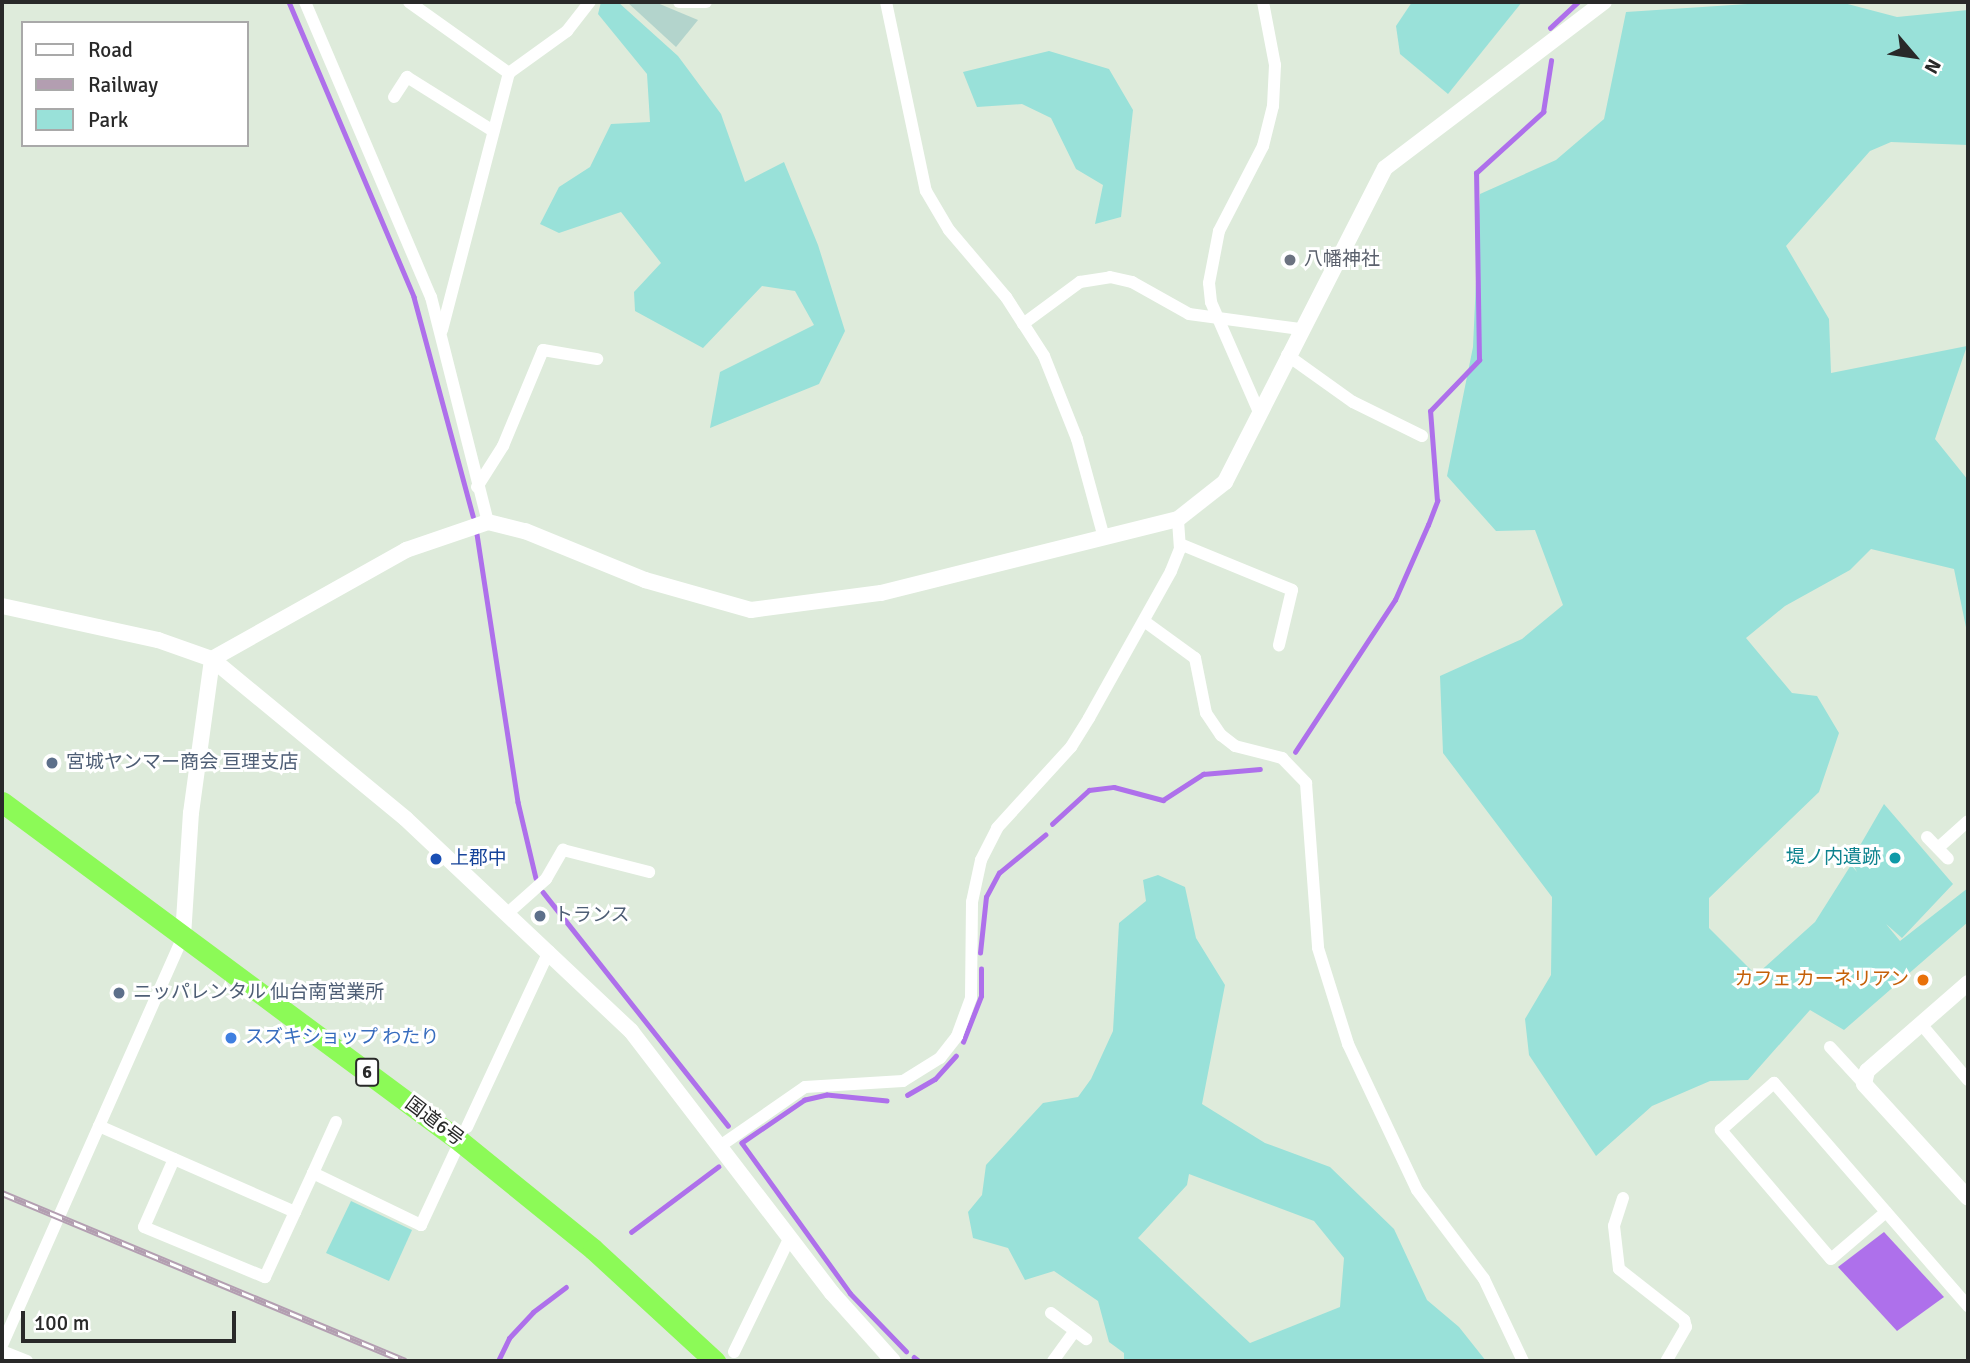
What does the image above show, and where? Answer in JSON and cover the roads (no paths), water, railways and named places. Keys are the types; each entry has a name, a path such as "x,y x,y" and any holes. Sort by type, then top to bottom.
{"highway":[{"name":"国道6号","path":"2,802 461,1142 725,1357"}],"street":[{"path":"304,2 431,297 488,522"},
{"path":"409,2 509,73"},
{"path":"441,334 509,73 566,31 590,2"},
{"path":"679,2 706,2"},
{"path":"886,2 926,191 949,230 1023,324 1044,356 1077,439 1104,538"},
{"path":"1259,412 1217,318 1209,283 1219,231 1263,146 1273,106 1275,65 1263,2"},
{"path":"212,659 406,550 488,522 525,531 645,580 751,610 881,593 1178,519 1225,482 1300,329 1385,168 1604,2"},
{"path":"394,97 407,77 493,131"},
{"path":"1023,324 1080,282 1110,277 1132,282 1189,314 1300,329"},
{"path":"477,487 503,446 543,350 597,359"},
{"path":"1287,355 1353,402 1422,436"},
{"path":"723,1144 805,1087 903,1081 940,1058 957,1036 971,998 972,902 981,860 997,828 1071,747 1144,621 1180,544 1178,519"},
{"path":"1180,544 1292,590 1279,645"},
{"path":"2,606 158,640 212,659 509,912 631,1031 723,1144 790,1237 893,1361"},
{"path":"1144,621 1195,658 1206,713 1221,736 1234,746 1282,758 1306,783 1318,947 1348,1044 1417,1190 1484,1279 1523,1361"},
{"path":"2,1345 183,936 197,749 212,659"},
{"path":"1938,848 1968,821"},
{"path":"1927,837 1948,859"},
{"path":"509,912 546,879 563,850 649,872"},
{"path":"467,1127 549,951"},
{"path":"1864,1084 1867,1071 1968,983"},
{"path":"1920,1024 1968,1080"},
{"path":"1830,1047 1968,1198"},
{"path":"1886,1212 1831,1259 1721,1130 1774,1083 1968,1306"},
{"path":"174,1158 144,1227 265,1277 336,1122"},
{"path":"99,1126 295,1212"},
{"path":"313,1173 421,1225 454,1152"},
{"path":"1623,1198 1614,1226 1619,1269 1684,1320 1683,1334 1666,1361"},
{"path":"725,1357 790,1237"},
{"path":"1051,1312 1086,1339"},
{"path":"1053,1361 1075,1331"},
{"path":"2,1351 27,1361"}],"waterway":[{"path":"289,2 414,297 473,516"},
{"path":"1550,28 1578,2"},
{"path":"1295,752 1395,600 1437,501 1430,411 1479,360 1476,173 1543,112 1551,61"},
{"path":"477,534 518,802 536,878"},
{"path":"1052,824 1089,790 1114,787 1163,800 1203,774 1260,769"},
{"path":"980,953 986,897 999,873 1045,835"},
{"path":"543,892 728,1125"},
{"path":"963,1042 981,996 981,969"},
{"path":"907,1095 935,1079 956,1056"},
{"path":"887,1101 827,1095 805,1100 742,1143 850,1293 906,1351"},
{"path":"631,1232 718,1167"},
{"path":"498,1361 509,1338 533,1312 566,1287"},
{"path":"914,1357 919,1361"}],"railway":[{"path":"2,1193 405,1361"}],"place":[{"name":"八幡神社","path":"1290,260"},
{"name":"宮城ヤンマー商会 亘理支店","path":"52,763"},
{"name":"堤ノ内遺跡","path":"1895,858"},
{"name":"上郡中","path":"436,859"},
{"name":"トランス","path":"540,916"},
{"name":"カフェ カーネリアン","path":"1923,980"},
{"name":"ニッパレンタル 仙台南営業所","path":"119,993"},
{"name":"スズキショップ わたり","path":"231,1038"}]}
